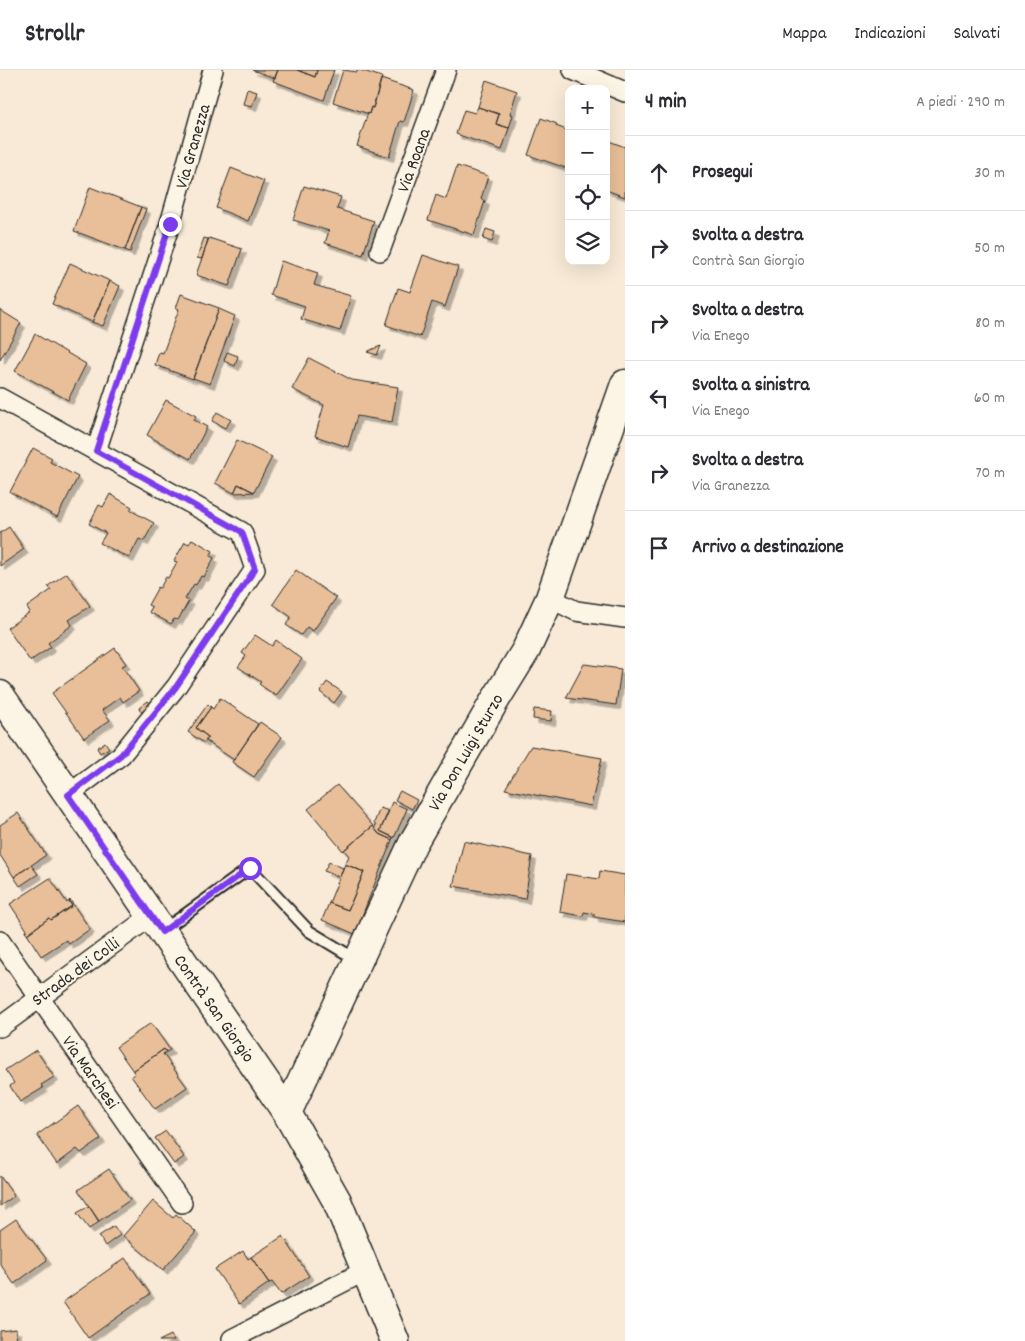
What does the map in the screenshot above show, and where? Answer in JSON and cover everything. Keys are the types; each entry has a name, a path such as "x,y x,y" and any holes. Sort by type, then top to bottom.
{"street":[{"name":"Via Granezza","path":"96,451 170,224 213,70"},
{"name":"Via Roana","path":"380,251 446,70"},
{"path":"573,70 625,92"},
{"name":"Via Don Luigi Sturzo","path":"287,1113 413,843 526,650 550,598 625,384"},
{"path":"0,398 242,532 255,569 176,687 121,755 68,795"},
{"path":"550,598 576,611 625,618"},
{"name":"Contrà San Giorgio","path":"0,695 287,1113 337,1201 364,1271 395,1341"},
{"name":"Strada dei Colli","path":"0,1027 38,998 156,924"},
{"name":"Via Marchesi","path":"0,941 182,1203"},
{"path":"232,1339 364,1271"}],"lane":[{"path":"156,924 250,868 309,931 358,961"}],"building":[{"path":"252,70 278,70 275,78"},
{"path":"278,70 297,70 315,77 317,70 334,70 324,100 273,81"},
{"path":"297,70 317,70 315,77"},
{"path":"343,70 357,72 360,70 382,77 373,108 371,107 369,114 333,102"},
{"path":"381,79 414,90 404,122 400,121 389,157 357,146 368,113 371,107 373,108"},
{"path":"486,80 517,91 510,114 513,115 509,128 496,124 499,114 478,107"},
{"path":"247,89 257,92 252,106 243,104"},
{"path":"478,107 499,114 496,124 509,128 502,150 456,134 464,110 475,113"},
{"path":"541,118 565,129 565,168 528,155"},
{"path":"610,141 625,147 625,197 610,191"},
{"path":"457,166 488,176 481,199 485,201 474,235 428,220 436,195 446,199"},
{"path":"231,168 264,181 248,221 216,208"},
{"path":"304,186 341,197 337,209 374,221 363,255 325,243 329,231 293,220"},
{"path":"90,187 141,207 125,250 74,231"},
{"path":"141,207 146,209 130,252 125,250"},
{"path":"486,229 495,232 492,242 483,239"},
{"path":"204,238 208,239 202,259 197,258"},
{"path":"209,238 242,249 229,286 196,275"},
{"path":"423,255 458,267 445,307 432,302 420,337 386,325 398,288 410,292"},
{"path":"281,261 318,273 314,285 351,296 340,331 301,319 305,306 271,295"},
{"path":"70,263 110,281 92,322 52,304"},
{"path":"110,281 120,286 103,326 92,322"},
{"path":"181,294 219,308 193,379 155,365 159,352 163,353 179,309 176,308"},
{"path":"219,309 235,316 210,384 193,378"},
{"path":"0,310 21,323 0,360"},
{"path":"35,334 86,364 68,400 15,371"},
{"path":"381,346 377,355 367,352 373,349"},
{"path":"227,352 238,356 235,366 224,361"},
{"path":"309,358 352,380 398,387 392,422 357,416 348,447 315,436 324,405 292,389"},
{"path":"166,400 196,416 194,420 207,427 190,459 147,435"},
{"path":"217,412 231,420 225,428 212,421"},
{"path":"237,440 272,457 254,492 238,484 234,493 215,483"},
{"path":"33,448 52,458 50,462 78,477 57,517 10,492"},
{"path":"238,484 254,492 234,493"},
{"path":"110,494 132,507 130,510 154,523 144,541 139,539 129,558 100,543 106,533 89,524 99,505 103,507"},
{"path":"9,527 24,549 0,566 0,533"},
{"path":"192,539 213,551 210,556 214,558 204,577 201,576 196,585 194,584 185,599 189,601 178,620 174,619 171,624 149,612 152,607 148,605 158,587 160,588 166,577 168,578 177,562 174,561 185,542 189,544"},
{"path":"296,570 336,598 313,631 307,627 301,635 286,625 291,617 273,604"},
{"path":"67,573 90,606 69,620 72,625 48,643 51,647 30,661 7,628 30,612 27,607 51,590 48,586"},
{"path":"255,635 272,646 276,640 302,659 276,696 259,684 261,682 238,667 246,656 242,653"},
{"path":"115,648 126,664 122,666 139,691 123,702 120,697 102,710 110,720 84,738 52,693"},
{"path":"584,664 621,669 616,705 566,698"},
{"path":"327,682 342,692 334,703 320,692"},
{"path":"220,698 258,724 234,760 206,741 208,737 196,728"},
{"path":"148,701 151,704 143,715 139,708"},
{"path":"208,704 211,707 196,728 208,737 204,743 188,732"},
{"path":"534,709 552,711 551,721 533,719"},
{"path":"260,722 282,737 254,777 232,762"},
{"path":"105,742 109,748 100,753 97,748"},
{"path":"531,746 602,758 591,806 505,789"},
{"path":"337,785 373,826 343,851 308,809"},
{"path":"400,791 417,800 412,809 395,800"},
{"path":"392,802 407,809 394,838 380,831"},
{"path":"380,808 389,811 380,831 393,837 392,840 379,834 374,828"},
{"path":"18,813 46,855 14,877 0,855 0,825"},
{"path":"373,826 379,834 392,840 355,934 322,920 329,903 348,910 364,872 345,864 349,856 344,850"},
{"path":"464,841 532,856 525,899 453,886"},
{"path":"329,862 343,868 340,877 324,871"},
{"path":"345,864 364,872 348,910 329,903"},
{"path":"31,865 38,874 20,886 14,877"},
{"path":"600,871 625,875 625,922 594,917 594,914 584,912 583,916 560,912 566,874 599,879"},
{"path":"50,878 67,903 69,901 72,906 51,920 49,918 27,934 25,931 27,930 10,904"},
{"path":"70,900 90,929 69,944 66,940 41,956 25,931 27,934 49,918 51,920 72,906"},
{"path":"151,1023 170,1050 166,1052 164,1049 133,1071 116,1047"},
{"path":"164,1049 166,1052 163,1054 187,1087 155,1109 131,1076 135,1074 133,1071"},
{"path":"36,1050 54,1077 41,1085 43,1088 20,1102 10,1086 14,1083 5,1070"},
{"path":"78,1106 101,1139 81,1153 77,1149 57,1164 37,1135"},
{"path":"166,1131 184,1157 174,1164 155,1138"},
{"path":"109,1169 130,1200 99,1221 78,1190"},
{"path":"0,1176 14,1196 0,1206"},
{"path":"153,1201 173,1218 176,1214 196,1232 163,1270 123,1236"},
{"path":"89,1206 99,1222 89,1229 77,1213"},
{"path":"16,1219 47,1260 14,1284 0,1264 0,1230"},
{"path":"114,1226 120,1235 105,1246 99,1236"},
{"path":"283,1236 309,1276 281,1294 272,1282 269,1283 251,1257"},
{"path":"243,1251 248,1259 251,1257 269,1283 239,1304 215,1269"},
{"path":"125,1258 150,1294 88,1338 63,1302"},
{"path":"16,1329 17,1341 0,1341 0,1331"},
{"path":"171,1335 174,1341 159,1341"}],"route":[{"path":"170,224 96,451 242,532 255,569 176,687 121,755 68,795 162,932 250,868"}]}
